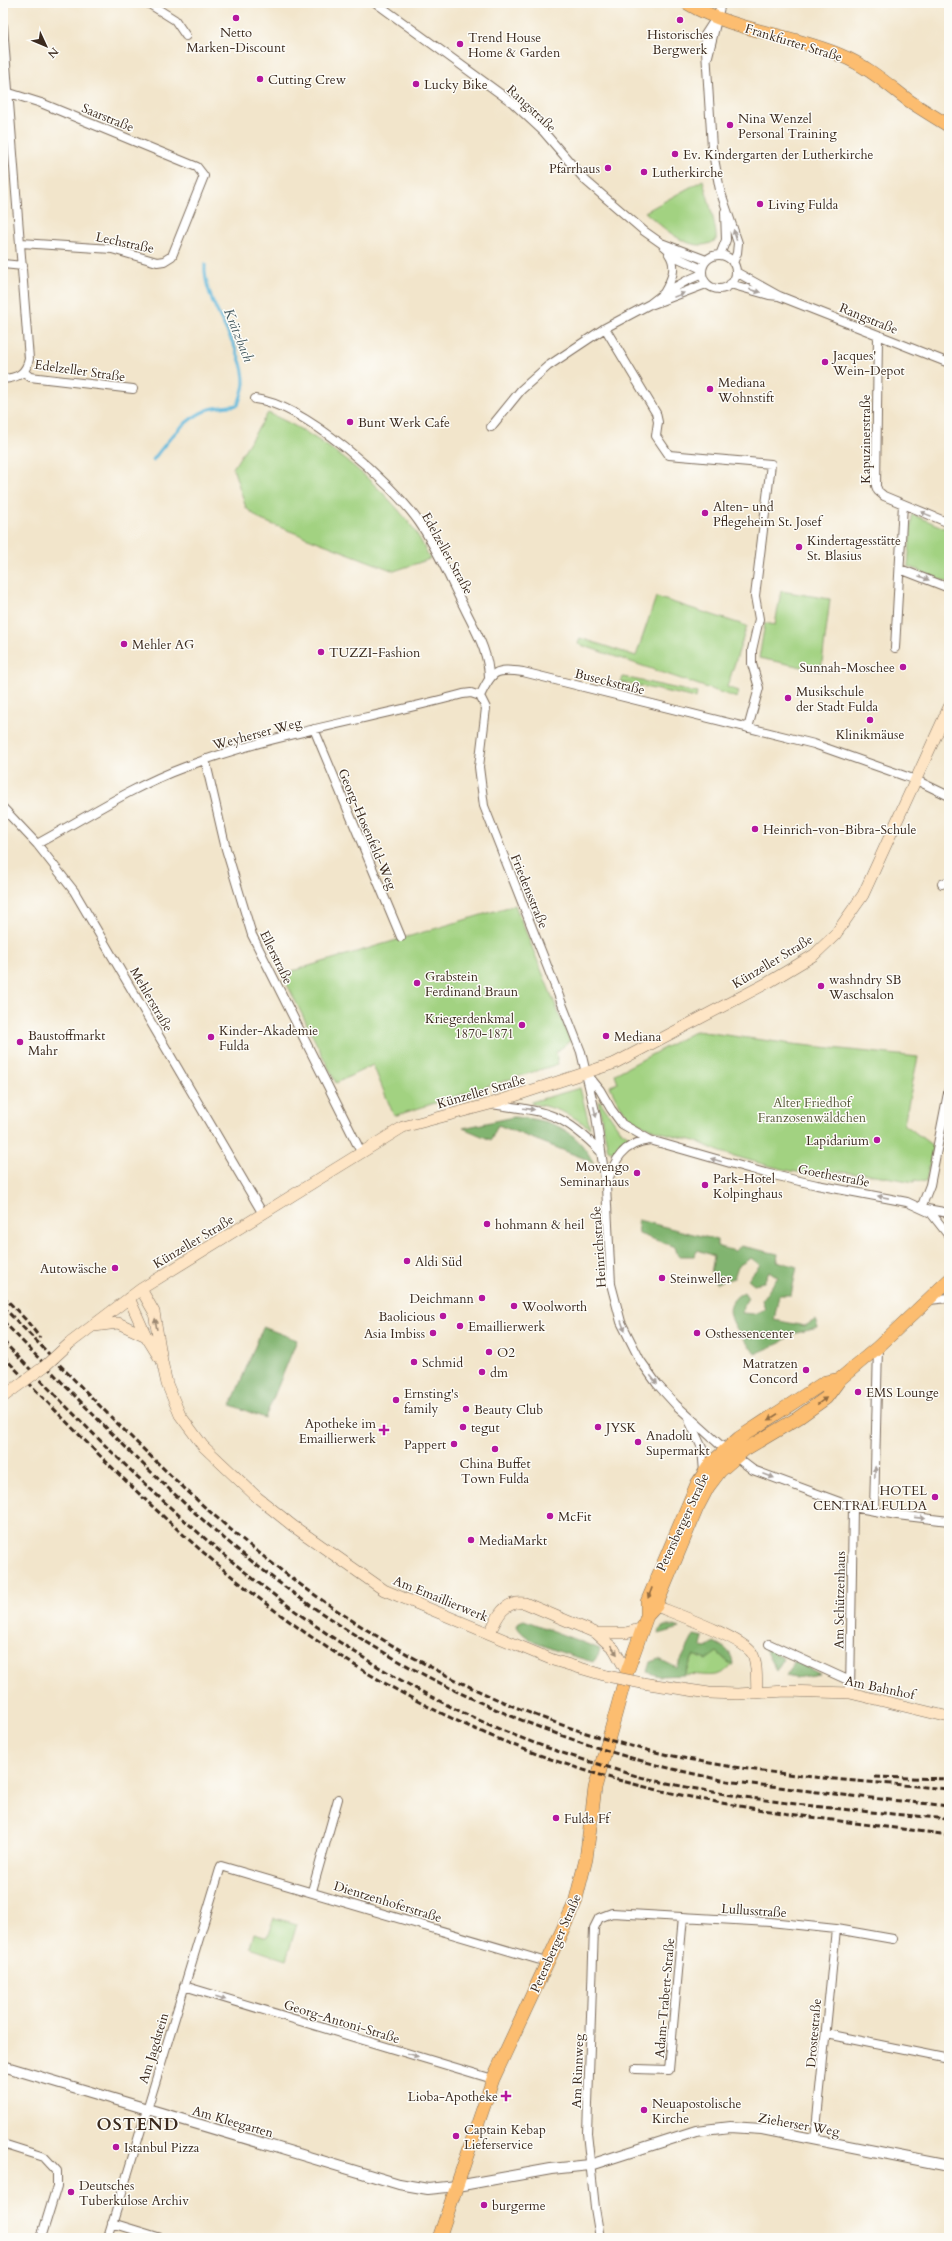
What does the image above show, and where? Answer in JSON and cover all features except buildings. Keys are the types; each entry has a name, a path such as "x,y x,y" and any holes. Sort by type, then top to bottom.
{"main road":[{"name":"Frankfurter Straße","path":"687,3 716,18 748,29 842,55 863,66 909,101 949,126"},
{"name":"Künzeller Straße","path":"7,1394 45,1366 70,1343 141,1289 403,1127 490,1104 586,1074 614,1063 659,1042 769,982 821,950 844,924 863,895 949,707"},
{"name":"Petersberger Straße","path":"440,2238 493,2079 575,1903 582,1880 595,1788 627,1672 645,1622 647,1602 663,1562 704,1472 825,1382 840,1379 878,1347 949,1280"},
{"name":"Am Emaillierwerk","path":"141,1289 154,1312 162,1361 176,1408 192,1434 213,1457 258,1498 293,1526 384,1590 553,1660 607,1676 709,1693 757,1693"},
{"name":"Am Emaillierwerk","path":"128,1298 146,1336 162,1361"},
{"path":"91,1327 118,1323 146,1336"},
{"name":"Petersberger Straße","path":"645,1622 656,1606 702,1497 720,1471 730,1453"},
{"path":"490,1633 498,1616 506,1607 520,1603 532,1606 596,1633 614,1649 627,1672"},
{"path":"656,1606 730,1638 747,1648 754,1658 757,1693"},
{"path":"596,1633 626,1633 645,1622"},
{"name":"Am Bahnhof","path":"757,1693 786,1691 850,1694 949,1717"}],"street":[{"path":"148,3 175,20 186,36"},
{"name":"Rangstraße","path":"376,3 513,103 543,131 586,181 640,228 661,243 706,260"},
{"path":"721,3 716,18 715,30 708,56 707,100 710,136 725,208 738,243 737,253 733,263"},
{"path":"3,26 5,92 21,243 29,359 24,372"},
{"name":"Saarstraße","path":"5,92 41,102 197,167"},
{"name":"Lechstraße","path":"21,243 112,249 157,262 164,261 172,256 204,176 197,167"},
{"path":"720,255 726,240 725,208"},
{"name":"Rangstraße","path":"661,243 668,252 686,264 702,272"},
{"path":"663,294 670,282 674,267 672,257 668,252"},
{"path":"650,304 662,302 706,284 718,289 730,284 736,272 733,263 727,257 720,255 712,256 706,260 702,272 706,284"},
{"path":"3,264 23,266"},
{"path":"491,427 521,390 548,366 605,328 650,304 663,294 702,272"},
{"name":"Rangstraße","path":"736,272 780,296 949,363"},
{"name":"Rangstraße","path":"730,284 769,296 780,296"},
{"path":"605,328 656,413 658,422 656,436 669,455 771,464 755,596 759,619 752,650 752,664 758,688 748,728"},
{"name":"Kapuzinerstraße","path":"878,335 876,486 881,494 949,523"},
{"name":"Edelzeller Straße","path":"3,379 17,376 24,372 30,377 133,389"},
{"name":"Edelzeller Straße","path":"255,398 283,408 330,437 374,473 411,511 433,544 486,654 489,678"},
{"path":"895,648 903,504"},
{"path":"900,568 949,588"},
{"name":"Buseckstraße","path":"489,678 502,669 523,672 814,744 916,780 949,796"},
{"path":"480,696 489,678"},
{"name":"Weyherser Weg","path":"37,844 160,777 205,759 314,729 413,708 463,694 476,694 480,696"},
{"name":"Friedensstraße","path":"480,696 485,703 486,713 479,767 484,806 581,1052 586,1074"},
{"name":"Georg-Hosenfeld-Weg","path":"314,729 401,938"},
{"name":"Ellerstraße","path":"205,759 226,848 252,935 361,1152"},
{"name":"Mehlerstraße","path":"3,808 57,867 89,915 264,1214"},
{"name":"Goethestraße","path":"586,1074 600,1090 622,1124 650,1140 765,1173 817,1185 907,1202 932,1213 949,1236"},
{"name":"Heinrichstraße","path":"586,1074 606,1186 609,1266 621,1322 632,1348 663,1392 685,1414 730,1453 753,1470 853,1507 949,1521"},
{"path":"921,1208 930,1185 949,1088"},
{"path":"490,1104 537,1110 559,1118 577,1128 601,1152"},
{"path":"606,1186 611,1170 620,1153 632,1145 650,1140"},
{"name":"Goethestraße","path":"921,1208 949,1213"},
{"path":"929,1300 949,1298"},
{"path":"874,1511 878,1347"},
{"name":"Heinrichstraße","path":"685,1414 702,1448 704,1472"},
{"name":"Am Schützenhaus","path":"850,1694 853,1507"},
{"name":"Am Bahnhof","path":"769,1644 850,1681"},
{"path":"312,1891 338,1799"},
{"name":"Dientzenhoferstraße","path":"221,1866 312,1891 547,1962"},
{"name":"Am Jagdstein","path":"108,2238 221,1866"},
{"name":"Lullusstraße","path":"612,1914 770,1922 836,1929 893,1938"},
{"name":"Am Rinnweg","path":"600,2238 587,2133 594,1928 599,1918 612,1914"},
{"name":"Adam-Trabert-Straße","path":"635,2069 669,2070 683,1918"},
{"name":"Drostestraße","path":"815,2139 836,1929"},
{"name":"Georg-Antoni-Straße","path":"184,1986 493,2079"},
{"path":"826,2034 949,2059"},
{"name":"Am Kleegarten","path":"3,2066 399,2184 428,2189 457,2186"},
{"name":"Zieherser Weg","path":"457,2186 551,2169 590,2165 696,2131 730,2127 762,2129 949,2166"},
{"path":"3,2144 44,2157 58,2171 57,2186 41,2238"},
{"path":"112,2223 161,2238"}],"green space":[{"path":"703,180 714,220 716,240 707,244 697,245 688,243 669,232 645,212"},
{"path":"268,413 288,422 327,446 346,460 380,490 410,524 430,559 394,571 261,520 246,508 233,468"},
{"path":"912,514 949,530 949,583 908,566"},
{"path":"781,591 830,599 821,671 759,658 765,623 775,625"},
{"path":"656,597 747,626 727,687 739,691 737,698 578,644 580,638 636,656"},
{"path":"623,677 697,693 696,698 621,682"},
{"path":"515,905 570,1041 556,1052 558,1064 394,1116 373,1065 336,1083 282,974"},
{"name":"Alter Friedhof Franzosenwäldchen","path":"696,1031 792,1044 918,1057 904,1124 933,1146 926,1182 915,1180 914,1182 858,1172 857,1174 833,1171 831,1176 790,1171 721,1152 695,1141 648,1128 634,1120 623,1109 610,1086 618,1083 615,1074"},
{"path":"580,1088 590,1128 562,1112 548,1107 532,1104 531,1102"},
{"path":"598,1101 600,1101 619,1129 633,1139 623,1143 615,1152 608,1150"},
{"path":"514,1117 528,1118 562,1128 579,1142 594,1164 583,1158 498,1125 491,1140 463,1128"},
{"path":"638,1220 717,1240 717,1246 735,1251 741,1246 778,1254 777,1261 797,1267 791,1295 779,1295 774,1320 805,1326 815,1320 818,1328 792,1334 780,1343 755,1354 733,1322 730,1314 731,1306 735,1298 744,1292 748,1298 743,1306 742,1313 754,1314 765,1309 762,1300 778,1277 769,1271 764,1282 754,1284 748,1279 760,1265 751,1258 738,1266 734,1278 716,1283 711,1273 714,1256 698,1250 694,1256 678,1256 675,1247 639,1234"},
{"path":"263,1327 297,1340 265,1418 231,1405"},
{"path":"524,1620 600,1649 598,1656 593,1662 539,1644 529,1638 517,1626 519,1622"},
{"path":"664,1626 674,1626 680,1628 659,1634 660,1629"},
{"path":"694,1635 703,1637 701,1647 707,1648 714,1642 725,1648 731,1656 733,1664 729,1663 717,1652 706,1660 694,1655 684,1675 659,1676 647,1672 650,1662 659,1659 677,1668"},
{"path":"764,1648 784,1658 776,1671"},
{"path":"717,1652 729,1663 733,1664 728,1670 710,1676 691,1674 684,1675 694,1655"},
{"path":"794,1661 820,1674 795,1678 786,1676"},
{"path":"274,1918 297,1924 286,1960 250,1948 254,1933 268,1937"}],"waterway":[{"name":"Krätzbach","path":"153,460 170,438 183,425 198,414 218,407 238,405 243,389 243,370 232,341 210,295 206,279 205,264"}],"railway":[{"path":"3,1296 27,1321 40,1338"},
{"path":"3,1307 155,1460 207,1509 255,1550 305,1588 357,1624 411,1656 466,1685 523,1710 582,1732 681,1758 719,1765 795,1775 949,1789"},
{"path":"3,1321 115,1437 154,1475 234,1547 320,1612 411,1668 506,1714 555,1733 656,1765 734,1782 949,1806"},
{"path":"3,1341 133,1472 200,1534 270,1592 343,1644 420,1691 502,1730 591,1762 642,1777 723,1794 798,1804 949,1819"},
{"path":"3,1356 83,1438 166,1519 255,1595 348,1661 434,1710 494,1737 556,1761 587,1771 676,1794 721,1803 812,1817 949,1835"},
{"path":"875,1777 949,1779"}],"place":[{"name":"Netto Marken-Discount","path":"236,18"},
{"name":"Historisches Bergwerk","path":"680,20"},
{"name":"Trend House Home & Garden","path":"460,44"},
{"name":"Cutting Crew","path":"260,79"},
{"name":"Lucky Bike","path":"416,84"},
{"name":"Nina Wenzel Personal Training","path":"730,125"},
{"name":"Ev. Kindergarten der Lutherkirche","path":"675,154"},
{"name":"Pfarrhaus","path":"608,168"},
{"name":"Lutherkirche","path":"644,172"},
{"name":"Living Fulda","path":"760,204"},
{"name":"Jacques' Wein-Depot","path":"825,362"},
{"name":"Mediana Wohnstift","path":"710,389"},
{"name":"Bunt Werk Cafe","path":"350,422"},
{"name":"Alten- und Pflegeheim St. Josef","path":"705,513"},
{"name":"Kindertagesstätte St. Blasius","path":"799,547"},
{"name":"Mehler AG","path":"124,644"},
{"name":"TUZZI-Fashion","path":"321,652"},
{"name":"Sunnah-Moschee","path":"903,667"},
{"name":"Musikschule der Stadt Fulda","path":"788,698"},
{"name":"Klinikmäuse","path":"870,720"},
{"name":"Heinrich-von-Bibra-Schule","path":"755,829"},
{"name":"Grabstein Ferdinand Braun","path":"417,983"},
{"name":"washndry SB Waschsalon","path":"821,986"},
{"name":"Kriegerdenkmal 1870-1871","path":"522,1025"},
{"name":"Mediana","path":"606,1036"},
{"name":"Kinder-Akademie Fulda","path":"211,1037"},
{"name":"Baustoffmarkt Mahr","path":"20,1042"},
{"name":"Lapidarium","path":"877,1140"},
{"name":"Movengo Seminarhaus","path":"637,1173"},
{"name":"Park-Hotel Kolpinghaus","path":"705,1185"},
{"name":"hohmann & heil","path":"487,1224"},
{"name":"Aldi Süd","path":"407,1261"},
{"name":"Autowäsche","path":"115,1268"},
{"name":"Steinweller","path":"662,1278"},
{"name":"Deichmann","path":"482,1298"},
{"name":"Woolworth","path":"514,1306"},
{"name":"Baolicious","path":"443,1316"},
{"name":"Emaillierwerk","path":"460,1326"},
{"name":"Asia Imbiss","path":"433,1333"},
{"name":"Osthessencenter","path":"697,1333"},
{"name":"O2","path":"489,1352"},
{"name":"Schmid","path":"414,1362"},
{"name":"Matratzen Concord","path":"806,1370"},
{"name":"dm","path":"482,1372"},
{"name":"EMS Lounge","path":"858,1392"},
{"name":"Ernsting's family","path":"396,1400"},
{"name":"Beauty Club","path":"466,1409"},
{"name":"tegut","path":"463,1427"},
{"name":"JYSK","path":"598,1427"},
{"name":"Apotheke im Emaillierwerk","path":"384,1430"},
{"name":"Anadolu Supermarkt","path":"638,1442"},
{"name":"Pappert","path":"454,1444"},
{"name":"China Buffet Town Fulda","path":"495,1449"},
{"name":"HOTEL CENTRAL FULDA","path":"935,1497"},
{"name":"McFit","path":"550,1516"},
{"name":"MediaMarkt","path":"471,1540"},
{"name":"Fulda Ff","path":"556,1818"},
{"name":"Lioba-Apotheke","path":"506,2096"},
{"name":"Neuapostolische Kirche","path":"644,2110"},
{"name":"Captain Kebap Lieferservice","path":"456,2136"},
{"name":"Istanbul Pizza","path":"116,2147"},
{"name":"Deutsches Tuberkulose Archiv","path":"71,2192"},
{"name":"burgerme","path":"484,2205"}],"district":[{"name":"OSTEND","path":"138,2124"}]}
